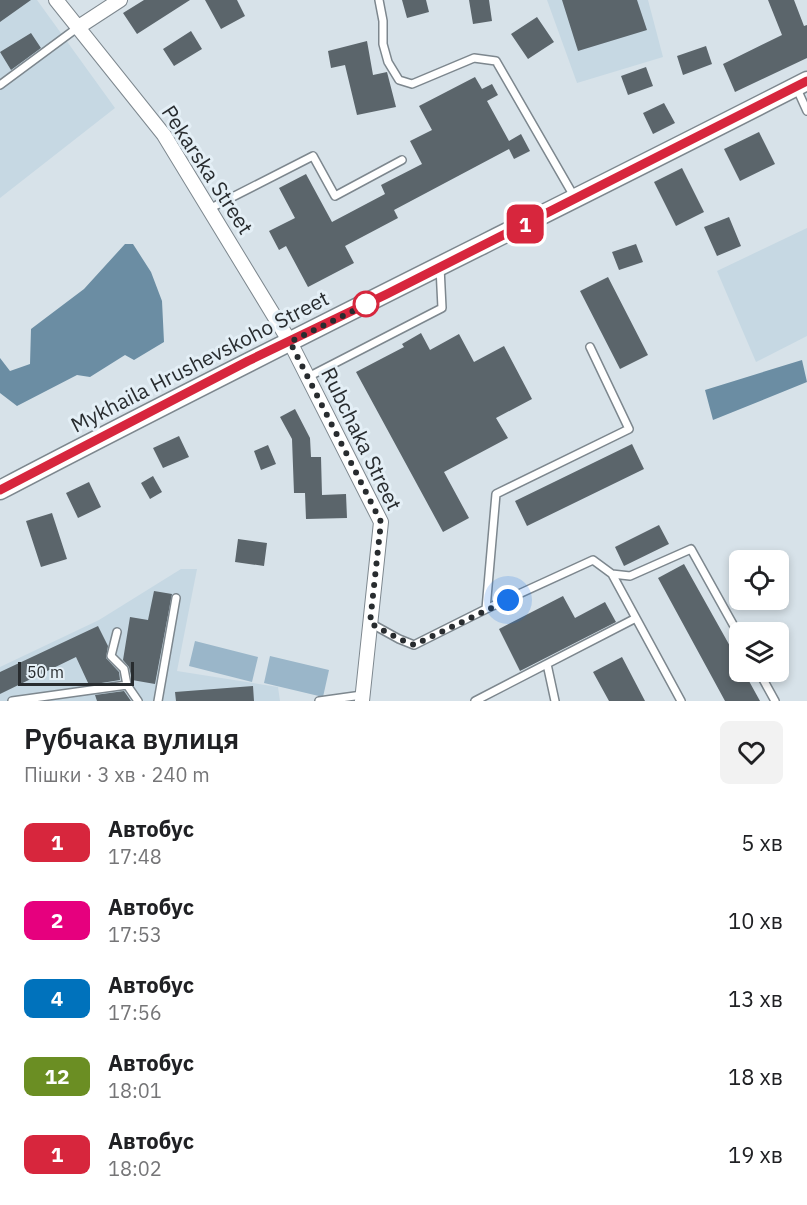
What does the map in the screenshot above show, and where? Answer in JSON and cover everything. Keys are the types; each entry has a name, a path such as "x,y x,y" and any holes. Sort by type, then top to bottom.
{"main road":[{"name":"Mykhaila Hrushevskoho Street","path":"0,490 167,403 802,83"}],"street":[{"name":"Pekarska Street","path":"56,0 164,135 290,342"},
{"path":"77,28 120,0"},
{"name":"Rubchaka Street","path":"290,342 381,522 362,698"}],"lane":[{"path":"379,0 383,21 383,44 388,62 399,80 412,84 474,58 496,61 575,198"},
{"path":"0,85 77,28"},
{"path":"802,83 807,111"},
{"path":"209,209 313,156 335,196 402,160"},
{"path":"308,377 442,308 440,267"},
{"path":"486,609 496,494 629,429 590,347"},
{"path":"612,574 630,576 691,549 732,622"},
{"path":"370,623 414,645 593,560 612,574 681,701"},
{"path":"158,701 176,598"},
{"path":"475,701 636,618"},
{"path":"117,632 111,656 124,669 127,685 138,701"},
{"path":"547,664 555,701"},
{"path":"765,682 775,701"},
{"path":"12,701 127,685"},
{"path":"319,701 362,698"}],"shaded area":[{"path":"0,0 37,0 115,108 0,198"},
{"path":"547,0 648,0 663,57 577,83"},
{"path":"807,228 807,336 756,362 717,271"},
{"path":"125,244 133,244 151,272 162,301 164,342 134,360 125,355 90,377 77,375 17,406 0,393 0,358 10,371 30,364 31,329 84,289"},
{"path":"802,360 807,382 713,420 705,390"},
{"path":"181,569 197,569 177,671 278,687 280,701 0,701 0,667 99,620"},
{"path":"195,641 258,657 252,682 189,666"},
{"path":"270,656 329,670 323,697 264,683"}],"building":[{"path":"0,0 31,0 0,22"},
{"path":"144,0 190,0 137,34 123,13"},
{"path":"205,0 237,0 245,16 221,29"},
{"path":"402,0 426,0 429,12 407,18"},
{"path":"469,0 489,0 492,21 473,24"},
{"path":"562,0 637,0 647,30 578,51"},
{"path":"768,0 794,0 804,26 807,25 807,58 735,92 723,64 782,35"},
{"path":"537,17 554,42 528,59 511,34"},
{"path":"191,31 202,49 174,66 163,49"},
{"path":"31,33 41,48 11,70 0,52"},
{"path":"367,41 373,75 387,72 396,107 357,115 345,65 331,68 328,51"},
{"path":"706,46 712,64 683,75 677,56"},
{"path":"646,67 653,86 628,95 621,76"},
{"path":"475,77 482,89 492,84 498,95 487,101 509,141 521,134 530,151 514,159 509,149 394,210 398,218 345,246 354,263 308,287 286,246 279,250 269,231 295,218 279,188 306,174 332,222 385,194 381,185 422,164 410,141 432,130 419,106"},
{"path":"664,103 675,123 653,134 643,113"},
{"path":"759,132 775,164 740,181 724,149"},
{"path":"682,168 704,212 676,226 654,182"},
{"path":"729,217 741,246 717,256 704,227"},
{"path":"636,244 643,262 619,270 612,252"},
{"path":"608,277 648,355 620,369 580,291"},
{"path":"421,333 430,350 459,334 474,362 504,346 532,399 496,418 508,438 444,472 469,518 443,532 356,372 404,347 402,344"},
{"path":"295,409 310,438 311,457 321,457 322,495 346,494 347,518 306,519 305,493 294,493 292,439 280,417"},
{"path":"179,436 189,457 163,468 153,448"},
{"path":"632,444 644,469 527,526 515,501"},
{"path":"268,445 276,464 261,470 254,451"},
{"path":"153,476 162,492 150,499 141,483"},
{"path":"89,482 101,507 78,518 66,493"},
{"path":"52,513 67,559 41,567 26,521"},
{"path":"659,525 669,544 624,566 615,547"},
{"path":"238,539 267,543 264,566 235,562"},
{"path":"684,564 729,644 729,682 750,682 760,701 725,701 658,578"},
{"path":"154,591 172,594 155,684 132,680 129,667 123,660 130,617 148,620"},
{"path":"563,596 575,618 605,602 616,622 520,671 499,629"},
{"path":"98,626 108,646 106,658 119,672 120,680 89,685 76,657 0,694 0,672"},
{"path":"622,657 645,701 609,701 593,672"},
{"path":"253,686 254,701 176,701 175,692"},
{"path":"124,691 131,701 97,701 95,695"}],"bus line":[{"name":"1","path":"0,490 248,361 387,294 807,81"}],"route":[{"path":"366,304 369,303 290,342 381,522 370,623 414,645 508,600"}]}
